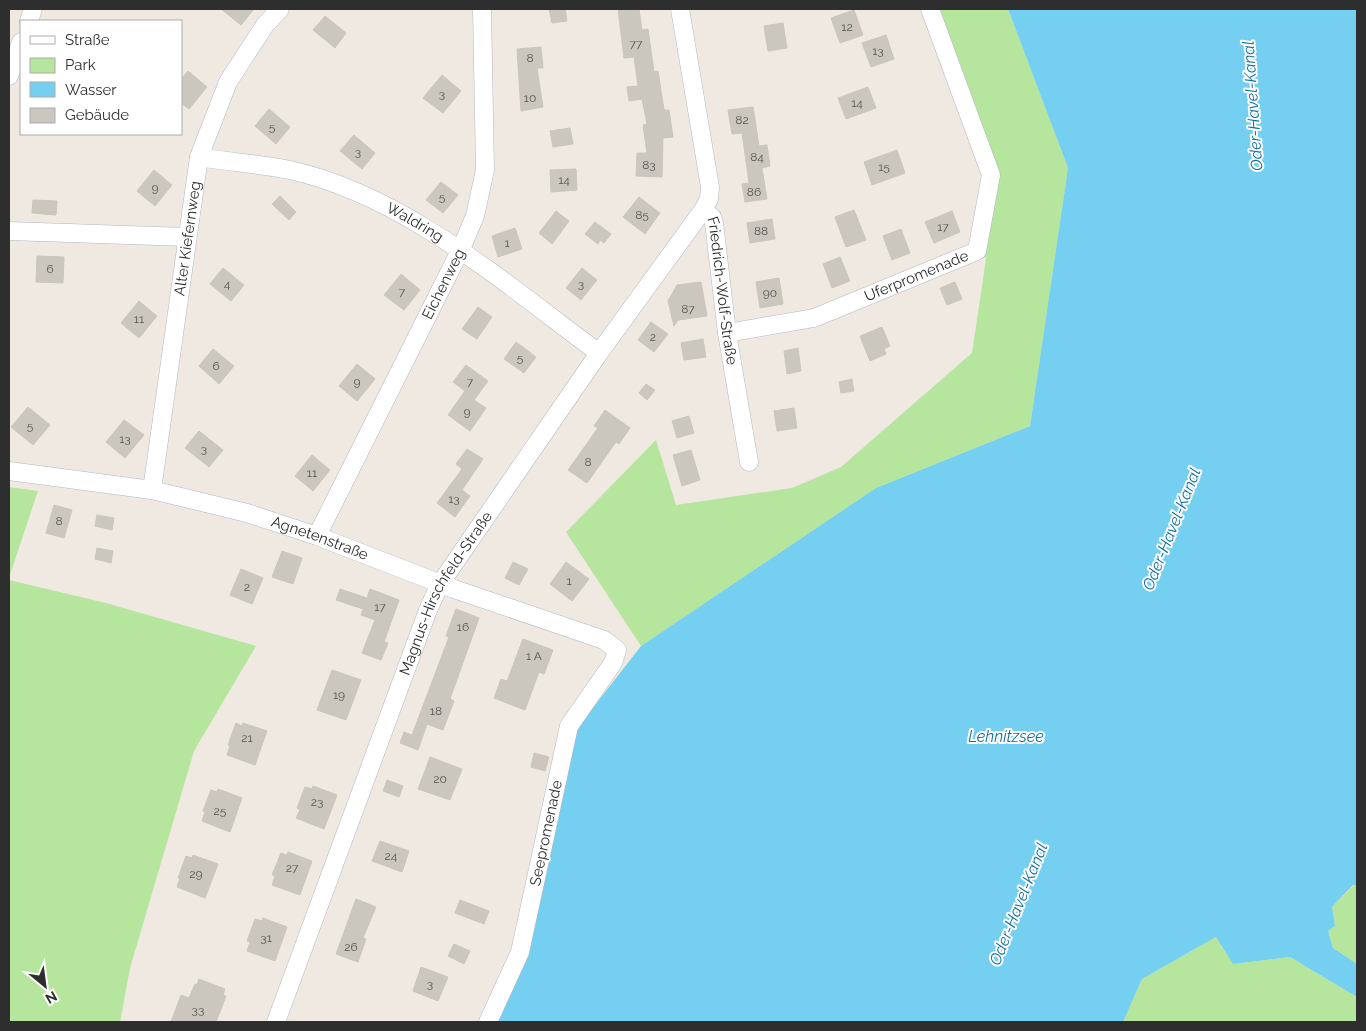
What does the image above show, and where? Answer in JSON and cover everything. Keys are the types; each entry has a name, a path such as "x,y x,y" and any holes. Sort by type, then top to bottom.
{"street":[{"name":"Alter Kiefernweg","path":"152,490 199,157 228,82 265,25 280,9"},
{"name":"Eichenweg","path":"318,536 460,251 475,216 485,170 482,9"},
{"name":"Friedrich-Wolf-Straße","path":"680,9 710,187 709,199 703,210 712,216 727,333 749,462"},
{"name":"Uferpromenade","path":"727,333 814,318 977,251 991,175 930,9"},
{"path":"9,76 20,45"},
{"name":"Waldring","path":"199,157 290,170 378,201 411,219 460,251 599,353"},
{"name":"Magnus-Hirschfeld-Straße","path":"276,1022 428,610 440,584 599,353 703,210"},
{"path":"9,231 187,237"},
{"name":"Agnetenstraße","path":"9,471 152,490 247,514 318,536 440,584 604,640 616,650"},
{"name":"Seepromenade","path":"488,1022 520,952 569,726 613,662 616,650"}],"green space":[{"path":"929,9 1008,9 1068,168 1030,426 876,488 641,646 566,532 656,440 676,505 792,488 841,467 972,353 986,259 977,230 984,177"},
{"path":"9,487 38,491 9,578"},
{"path":"9,580 106,603 256,646 194,751 130,968 120,1022 9,1022"},
{"path":"1354,885 1357,886 1357,964 1333,948 1328,931 1335,926 1332,907"},
{"path":"1216,937 1233,964 1290,957 1357,997 1357,1022 1123,1022 1142,979"}],"water":[{"name":"Lehnitzsee","path":"1008,9 1357,9 1357,886 1353,885 1332,907 1335,926 1328,931 1333,948 1357,964 1357,997 1290,957 1233,964 1216,937 1142,979 1123,1022 497,1022 526,959 578,727 641,646 876,488 1030,426 1068,168"}],"building":[{"path":"221,9 254,9 241,25"},
{"path":"549,9 565,9 567,21 552,23"},
{"path":"618,9 639,9 642,30 648,29 654,72 658,71 664,110 669,110 673,137 663,138 662,177 636,176 637,153 647,153 643,125 647,124 642,99 629,101 627,87 638,86 634,57 624,58"},
{"path":"854,10 863,35 840,43 831,18"},
{"path":"325,16 346,33 335,48 313,30"},
{"path":"783,23 787,48 768,51 764,26"},
{"path":"886,35 894,59 871,67 862,43"},
{"path":"541,47 543,68 537,68 543,107 521,111 517,49"},
{"path":"188,71 207,87 189,109 182,104 182,78"},
{"path":"442,75 461,91 443,113 423,98"},
{"path":"868,87 876,108 846,119 838,98"},
{"path":"753,107 759,146 767,145 770,166 762,168 767,199 745,202 742,184 749,183 742,133 732,134 728,110"},
{"path":"269,109 290,127 276,144 255,126"},
{"path":"570,128 573,144 553,147 550,131"},
{"path":"354,135 375,153 362,169 340,151"},
{"path":"897,150 905,173 872,185 864,162"},
{"path":"576,169 577,190 551,192 550,170"},
{"path":"154,170 172,185 155,206 137,191"},
{"path":"441,182 458,195 443,213 426,200"},
{"path":"280,196 296,212 289,220 272,204"},
{"path":"639,197 660,213 645,234 623,217"},
{"path":"33,200 57,201 56,215 32,213"},
{"path":"854,210 866,240 846,247 835,217"},
{"path":"556,211 569,221 552,244 539,233"},
{"path":"952,211 960,232 934,243 925,222"},
{"path":"772,219 775,239 750,243 747,223"},
{"path":"595,222 611,234 604,243 600,240 598,244 585,234"},
{"path":"515,228 522,249 498,257 492,236"},
{"path":"901,229 910,253 892,260 883,236"},
{"path":"37,256 64,257 63,283 36,282"},
{"path":"840,257 850,281 832,288 823,264"},
{"path":"223,268 244,285 231,301 210,284"},
{"path":"582,268 597,280 581,300 566,288"},
{"path":"401,274 420,290 404,310 384,295"},
{"path":"779,278 783,304 760,308 756,282"},
{"path":"701,282 707,316 678,320 674,326 668,301 677,285"},
{"path":"955,282 962,299 947,305 940,288"},
{"path":"139,301 157,316 139,338 121,323"},
{"path":"478,307 492,317 477,339 462,329"},
{"path":"651,322 668,334 654,352 638,340"},
{"path":"882,327 890,346 884,349 886,354 870,361 860,336"},
{"path":"703,339 706,357 684,360 681,343"},
{"path":"516,342 536,357 524,373 504,359"},
{"path":"798,348 801,371 787,374 784,351"},
{"path":"213,349 234,366 219,384 199,366"},
{"path":"357,364 375,379 357,401 339,386"},
{"path":"466,365 488,381 474,400 486,408 470,431 448,415 465,391 453,382"},
{"path":"852,379 854,391 841,393 839,382"},
{"path":"646,384 655,390 647,400 639,393"},
{"path":"28,407 50,425 33,445 11,427"},
{"path":"794,408 797,428 777,431 774,411"},
{"path":"605,410 630,428 619,444 616,442 587,483 568,470 598,428 594,426"},
{"path":"689,416 694,433 677,438 672,421"},
{"path":"124,420 144,435 125,458 106,442"},
{"path":"199,431 223,450 209,467 185,448"},
{"path":"467,449 483,459 462,490 470,496 455,517 437,503 462,469 456,464"},
{"path":"691,450 700,480 682,486 673,455"},
{"path":"312,455 330,470 313,491 295,476"},
{"path":"54,505 72,510 64,538 46,533"},
{"path":"97,515 114,518 112,530 95,526"},
{"path":"97,548 113,551 111,563 95,559"},
{"path":"282,551 302,558 293,584 272,577"},
{"path":"513,562 528,569 519,585 505,578"},
{"path":"566,562 589,579 572,601 550,584"},
{"path":"241,569 263,578 252,604 230,595"},
{"path":"340,589 367,598 370,589 399,600 384,642 388,643 381,660 362,653 375,620 361,615 363,609 336,600"},
{"path":"456,609 479,618 450,699 454,701 443,730 427,724 418,750 400,743 404,732 412,735 449,637 446,636"},
{"path":"523,639 553,650 544,674 539,672 525,710 494,698 501,679 507,681"},
{"path":"332,670 361,680 346,720 317,710"},
{"path":"236,723 242,726 243,723 267,731 255,765 227,755 230,746 228,745"},
{"path":"534,753 549,757 545,771 531,767"},
{"path":"430,757 462,769 450,800 418,789"},
{"path":"387,780 403,786 399,797 383,791"},
{"path":"313,786 337,795 324,829 296,818 300,810 297,808 305,787 312,789"},
{"path":"218,789 242,798 230,832 202,821 205,812 203,811 211,790 217,792"},
{"path":"380,841 409,851 402,872 372,861"},
{"path":"288,852 312,861 300,895 272,885 275,876 272,875 281,853 287,855"},
{"path":"193,855 218,864 205,898 177,887 180,878 178,878 186,856 192,858"},
{"path":"356,899 376,907 363,938 366,939 358,962 336,954"},
{"path":"460,900 489,911 484,924 455,913"},
{"path":"263,918 287,927 275,961 247,951 250,942 247,941 255,919 262,921"},
{"path":"454,944 470,951 464,964 448,956"},
{"path":"421,967 448,977 438,1001 413,991"},
{"path":"199,979 225,989 223,995 226,996 216,1022 171,1022 181,995 189,998"}],"water label":[{"name":"Oder-Havel-Kanal","path":"1252,106"},
{"name":"Oder-Havel-Kanal","path":"1171,529"},
{"name":"Oder-Havel-Kanal","path":"1018,904"}]}
